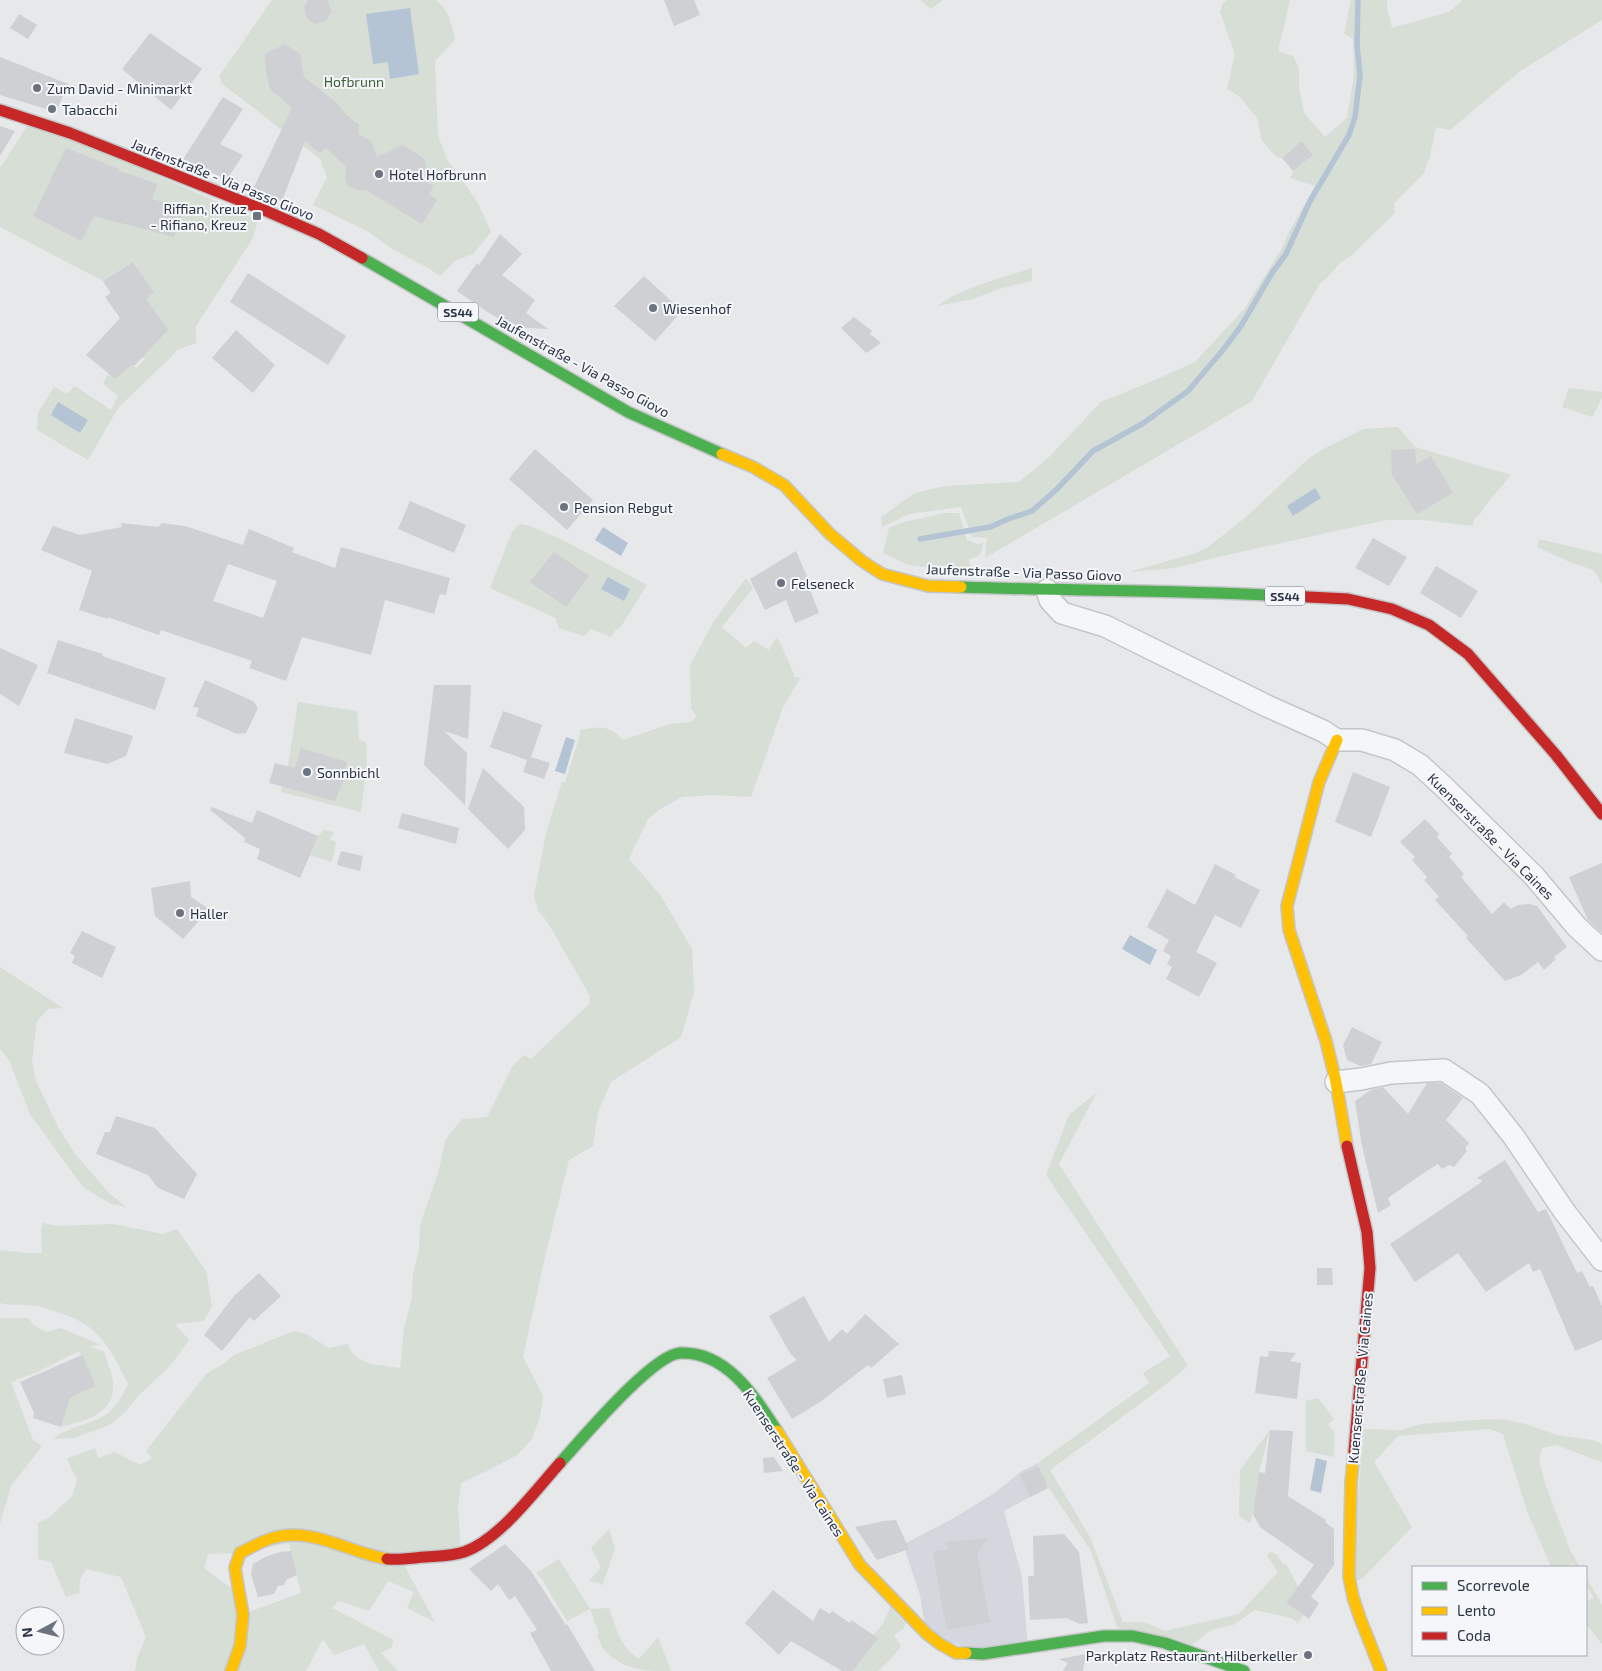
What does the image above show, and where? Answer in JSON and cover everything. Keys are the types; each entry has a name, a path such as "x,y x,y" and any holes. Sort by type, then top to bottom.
{"street":[{"name":"Jaufenstraße - Via Passo Giovo","path":"0,110 70,133 264,210 319,234 403,280 636,416 753,467 784,485 830,534 862,561 882,574 904,582 928,586 1047,590 1200,591 1348,599 1392,609 1429,625 1468,654 1556,755 1602,814"},
{"name":"Kuenserstraße - Via Caines","path":"1047,590 1050,600 1062,613 1105,626 1267,706 1323,731 1337,740 1362,740 1395,750 1420,765 1534,876 1577,927 1602,950"},
{"name":"Kuenserstraße - Via Caines","path":"1337,740 1319,782 1287,906 1289,930 1326,1041 1336,1082 1347,1149 1367,1232 1370,1268 1351,1482 1349,1577 1352,1597 1381,1671"},
{"path":"1336,1082 1391,1073 1444,1070 1480,1094 1514,1137 1564,1211 1602,1260"},
{"name":"Kuenserstraße - Via Caines","path":"231,1671 240,1646 243,1614 235,1568 240,1553 263,1539 282,1534 299,1534 382,1558 403,1560 443,1556 468,1551 497,1530 641,1376 658,1363 678,1353 708,1356 725,1367 744,1384 785,1444 860,1565 926,1633 956,1653 983,1654 1104,1636 1133,1636 1165,1643 1244,1671"}],"shaded area":[{"path":"1038,1463 1049,1488 1004,1511 1022,1577 1028,1647 983,1654 926,1633 920,1595 905,1550 906,1543 952,1519 993,1494 1022,1471"}],"green space":[{"name":"Hofbrunn","path":"272,0 436,0 444,9 451,23 455,40 435,61 438,136 447,159 478,203 491,232 473,254 456,260 440,276 394,250 367,231 313,205 327,177 320,159 221,83 220,75"},
{"path":"920,0 943,0 931,9"},
{"path":"1227,0 1290,0 1278,51 1293,56 1299,68 1299,86 1304,113 1325,137 1347,118 1354,75 1353,39 1344,34 1351,0 1387,0 1392,28 1449,12 1463,0 1602,0 1602,20 1519,72 1450,130 1436,127 1430,156 1424,173 1394,203 1395,213 1320,283 1252,401 985,558 987,538 972,537 961,507 909,514 882,527 881,517 915,493 945,486 1019,482 1049,457 1101,402 1195,362 1245,308 1282,248 1315,186 1290,178 1293,171 1313,155 1303,142 1282,158 1276,157 1261,139 1258,119 1239,96 1227,89 1235,54 1220,12 1223,3"},
{"path":"31,120 258,220 253,238 196,326 196,343 177,350 118,408 88,460 37,430 38,413 54,387 67,394 75,386 111,410 118,396 103,384 108,374 115,379 132,365 136,368 145,359 142,357 146,299 154,292 133,262 103,281 0,227 0,168"},
{"path":"1032,268 1032,281 1002,288 973,299 937,306 971,288"},
{"path":"1569,388 1602,392 1602,398 1592,417 1562,407"},
{"path":"1398,427 1415,447 1511,475 1474,519 1473,526 1423,520 1386,520 1175,568 1129,572 1196,553 1208,547 1246,517 1308,459 1323,449 1363,429"},
{"path":"945,513 959,513 967,540 977,544 984,543 979,556 969,559 971,569 940,569 909,565 883,553 889,528 904,522"},
{"path":"519,524 527,525 561,539 647,585 620,628 616,629 611,637 591,629 584,636 559,628 555,618 490,588 512,532"},
{"path":"1539,539 1602,554 1602,584 1594,570 1572,563 1537,547"},
{"path":"746,578 753,588 722,627 746,648 754,641 769,650 776,638 780,642 795,677 801,677 783,707 751,797 714,795 682,797 660,809 648,819 629,859 661,896 692,949 694,992 681,1037 611,1082 598,1112 593,1146 569,1160 523,1357 543,1396 540,1417 532,1439 517,1455 461,1483 458,1507 461,1553 404,1565 435,1622 407,1608 414,1592 388,1581 369,1611 338,1601 332,1608 394,1640 391,1648 381,1653 398,1671 379,1671 364,1644 334,1655 323,1639 306,1671 135,1671 137,1658 146,1637 121,1577 86,1569 80,1580 79,1593 66,1597 51,1562 38,1559 38,1523 50,1517 72,1496 77,1480 67,1459 95,1448 98,1458 115,1452 140,1465 152,1458 146,1451 206,1374 234,1355 294,1331 306,1334 329,1348 348,1344 356,1357 377,1365 400,1368 404,1329 412,1297 413,1274 419,1251 420,1225 439,1170 445,1140 462,1119 487,1117 512,1067 524,1055 531,1059 589,1004 590,996 548,923 538,910 534,896 546,833 562,782 565,783 580,730 593,728 608,729 623,740 670,724 691,722 697,716 691,709 690,665 714,621","holes":["289,1543 301,1593 243,1614 239,1594 204,1568 208,1554 240,1553"]},
{"path":"298,702 357,711 359,740 366,742 367,760 361,812 281,792 288,766"},
{"path":"324,830 334,832 330,839 336,842 332,862 309,855 318,836"},
{"path":"0,967 63,1008 48,1009 37,1021 32,1061 36,1081 58,1127 75,1154 109,1193 126,1207 111,1204 83,1187 30,1114 10,1062 0,1048"},
{"path":"1097,1092 1059,1164 1188,1366 1160,1389 1050,1470 1090,1537 1123,1622 1143,1622 1165,1631 1239,1614 1278,1572 1267,1556 1270,1552 1277,1555 1283,1564 1287,1565 1298,1587 1286,1603 1303,1615 1298,1623 1291,1618 1255,1610 1233,1625 1211,1630 1185,1650 1117,1627 1091,1551 1049,1488 1038,1463 1149,1383 1143,1373 1170,1356 1046,1175 1069,1115"},
{"path":"43,1223 58,1226 113,1224 163,1234 177,1229 206,1271 212,1306 204,1321 175,1324 189,1340 170,1366 138,1396 126,1411 110,1425 74,1438 53,1439 66,1431 107,1414 117,1404 128,1384 109,1348 84,1323 72,1317 40,1307 0,1303 0,1250 42,1253 41,1228"},
{"path":"0,1318 28,1318 34,1325 46,1332 61,1328 101,1345 89,1346 104,1352 111,1371 113,1393 110,1402 97,1414 80,1422 61,1427 67,1408 63,1390 73,1397 96,1386 79,1351 37,1372 11,1382 33,1440 42,1446 11,1486 0,1524"},
{"path":"1318,1398 1334,1419 1328,1424 1334,1432 1334,1457 1306,1451 1306,1401"},
{"path":"1488,1419 1508,1420 1557,1435 1592,1440 1602,1444 1602,1462 1556,1445 1542,1448 1539,1461 1545,1483 1570,1550 1579,1566 1574,1566 1572,1563 1568,1566 1551,1566 1527,1511 1503,1434 1489,1429 1398,1436 1374,1462 1412,1527 1363,1578 1350,1585 1364,1429 1401,1430 1421,1424"},
{"path":"1270,1430 1259,1472 1250,1523 1239,1516 1240,1470"},
{"path":"609,1529 615,1549 602,1586 600,1583 589,1581 601,1567 591,1548"},
{"path":"559,1559 590,1609 567,1621 543,1581 536,1573"},
{"path":"1587,1579 1602,1605 1602,1644 1587,1625 1587,1602 1594,1598 1587,1587"},
{"path":"890,1607 906,1624 902,1630 894,1635 901,1646 878,1671 853,1671 875,1642 873,1635 883,1624"},
{"path":"609,1608 623,1643 639,1659 658,1637 671,1671 637,1669 615,1659 601,1645 590,1609"}],"water":[{"path":"410,8 419,74 390,79 388,62 373,64 366,14"},
{"path":"58,402 88,420 80,433 51,415"},
{"path":"1315,488 1321,498 1293,516 1287,506"},
{"path":"603,527 628,543 621,556 595,540"},
{"path":"608,577 630,589 624,601 601,589"},
{"path":"566,737 575,740 565,774 555,771"},
{"path":"1130,935 1157,950 1150,965 1122,949"},
{"path":"1316,1458 1327,1461 1321,1493 1310,1490"}],"building":[{"path":"308,0 327,0 332,11 326,21 315,24 307,19 304,7"},
{"path":"664,0 694,0 700,15 674,26"},
{"path":"19,14 37,25 28,39 10,28"},
{"path":"150,33 202,69 171,110 122,69"},
{"path":"285,44 300,54 304,77 337,103 346,115 359,125 358,134 371,141 377,157 403,145 423,158 427,167 419,177 434,186 429,194 437,200 422,224 366,190 357,190 349,187 345,180 346,167 326,148 320,153 305,141 282,201 253,189 292,108 270,89 266,71 265,54"},
{"path":"0,57 68,84 56,112 0,95"},
{"path":"223,97 243,109 220,144 243,155 227,179 182,161"},
{"path":"0,126 15,131 0,156"},
{"path":"1302,141 1313,155 1293,171 1282,158"},
{"path":"66,148 119,169 118,171 157,184 152,199 184,208 174,237 94,216 81,241 33,216"},
{"path":"500,234 522,254 502,275 535,300 526,313 548,329 512,327 457,291 477,263 479,265"},
{"path":"133,262 154,292 146,299 168,330 134,366 132,365 115,379 86,355 120,318 105,297 111,293 103,281"},
{"path":"248,273 346,336 328,365 230,302"},
{"path":"644,276 682,311 655,341 614,306"},
{"path":"854,317 872,331 870,334 881,343 866,353 841,328"},
{"path":"236,330 275,365 253,393 212,358"},
{"path":"535,449 593,500 567,530 509,479"},
{"path":"1415,449 1416,464 1431,456 1453,493 1417,514 1392,475 1391,450"},
{"path":"410,501 466,525 454,553 398,529"},
{"path":"121,523 158,527 162,523 185,526 243,545 249,529 294,548 292,552 335,568 341,547 450,578 446,595 440,594 434,614 385,600 371,655 302,637 286,681 249,668 252,661 161,630 159,635 108,617 108,619 79,610 92,571 41,550 53,526 80,535 122,527","holes":["228,564 277,581 263,618 213,601"]},
{"path":"1373,538 1407,557 1389,586 1355,568"},
{"name":"Felseneck","path":"796,551 811,586 809,587 819,613 795,623 786,600 765,610 750,579"},
{"path":"554,552 589,576 566,607 530,582"},
{"path":"1436,566 1478,591 1461,618 1420,593"},
{"path":"58,640 103,654 102,656 166,678 155,710 47,673"},
{"path":"0,648 38,665 19,706 0,694"},
{"path":"205,680 253,701 258,708 246,733 237,734 196,716 199,708 193,707"},
{"path":"434,685 471,685 468,739 444,731 467,753 465,805 424,765"},
{"path":"503,711 542,725 531,757 550,763 544,779 523,772 527,760 490,747"},
{"path":"75,718 133,736 126,756 107,764 64,753"},
{"path":"301,748 347,762 343,775 346,775 335,801 269,783 275,763 295,768"},
{"path":"483,768 524,807 525,830 508,849 468,809"},
{"path":"1353,772 1390,787 1371,837 1335,822"},
{"path":"212,807 252,823 257,810 318,836 300,878 257,859 260,849 244,842 245,838 210,810"},
{"path":"402,813 459,828 456,844 398,828"},
{"path":"1425,819 1439,834 1437,837 1452,854 1449,857 1464,874 1461,877 1492,914 1504,902 1511,909 1518,905 1529,904 1537,906 1567,947 1554,957 1556,959 1544,970 1538,962 1521,975 1505,981 1435,900 1439,897 1424,880 1427,877 1412,860 1415,857 1400,842"},
{"path":"341,851 363,856 360,871 337,865"},
{"path":"1602,863 1602,933 1588,920 1569,877"},
{"path":"1215,864 1236,875 1234,877 1260,890 1241,928 1215,915 1196,952 1217,963 1199,997 1166,979 1172,967 1167,964 1171,956 1163,951 1169,940 1147,927 1167,889 1195,905"},
{"name":"Haller","path":"190,881 191,897 209,909 183,939 155,916 151,888"},
{"path":"82,931 116,947 102,978 72,963 75,956 70,953"},
{"path":"1352,1027 1382,1042 1371,1064 1360,1066 1347,1060 1343,1045"},
{"path":"1427,1083 1441,1083 1463,1098 1446,1120 1469,1143 1465,1148 1467,1151 1454,1167 1449,1165 1442,1169 1438,1164 1422,1174 1388,1198 1391,1205 1378,1213 1362,1146 1355,1101 1371,1090 1383,1087 1408,1114"},
{"path":"116,1116 155,1128 197,1174 184,1199 158,1188 148,1175 96,1154 105,1132 110,1132"},
{"path":"1505,1160 1538,1212 1546,1209 1577,1273 1582,1271 1590,1287 1593,1286 1602,1306 1602,1340 1575,1351 1540,1269 1533,1272 1529,1263 1486,1292 1458,1253 1415,1282 1390,1244 1483,1181 1477,1178"},
{"path":"1317,1268 1332,1268 1333,1285 1317,1285"},
{"path":"259,1273 281,1296 254,1321 250,1317 222,1351 204,1335 234,1296"},
{"path":"804,1296 829,1342 842,1329 847,1334 865,1314 899,1344 871,1368 868,1365 820,1402 792,1419 767,1378 797,1360 790,1353 769,1316"},
{"path":"1269,1351 1296,1353 1290,1361 1301,1363 1297,1399 1255,1393 1260,1356 1268,1357"},
{"path":"82,1355 96,1386 70,1398 61,1427 33,1418 34,1413 20,1382"},
{"path":"902,1375 906,1394 887,1398 883,1379"},
{"path":"1270,1430 1293,1431 1288,1496 1326,1520 1325,1522 1334,1529 1334,1565 1311,1597 1319,1603 1309,1619 1286,1603 1314,1565 1260,1527 1253,1514 1259,1472 1265,1473"},
{"path":"774,1457 783,1471 764,1473 763,1458"},
{"path":"1038,1467 1046,1483 1046,1489 1030,1497 1020,1475"},
{"path":"896,1520 909,1549 877,1560 855,1527"},
{"path":"1064,1534 1079,1552 1088,1623 1080,1624 1066,1618 1030,1620 1028,1576 1034,1576 1033,1536"},
{"path":"988,1538 977,1554 990,1622 947,1630 933,1552 948,1549 946,1542"},
{"path":"505,1544 531,1571 567,1624 595,1671 551,1671 530,1633 537,1630 515,1596 509,1600 498,1584 491,1591 469,1569"},
{"path":"291,1551 297,1575 286,1580 284,1585 278,1586 274,1594 258,1597 251,1574 253,1564 265,1557"},
{"path":"773,1590 813,1621 820,1608 830,1614 832,1611 850,1623 851,1620 878,1638 853,1671 842,1671 791,1641 779,1655 745,1623"},
{"path":"1086,1654 1083,1671 1063,1671 1068,1663 1059,1659"}],"waterway":[{"path":"920,539 990,527 1032,511 1057,489 1093,451 1142,424 1188,391 1223,350 1241,326 1272,273 1286,254 1310,201 1349,135 1355,117 1360,75 1357,45 1358,0"}],"traffic: fast":[{"path":"362,258 628,412 722,454"},
{"path":"961,587 1289,596"},
{"path":"560,1463 617,1400 635,1383 668,1357 680,1353 697,1354 726,1368 749,1391 777,1431"},
{"path":"966,1653 983,1654 1104,1636 1133,1636 1165,1643 1244,1671"}],"traffic: slow":[{"path":"722,454 753,467 784,485 830,534 862,561 882,574 928,586 961,587"},
{"path":"1337,740 1319,782 1287,906 1289,930 1326,1041 1336,1082 1347,1146"},
{"path":"777,1431 860,1565 926,1633 956,1653 966,1653"},
{"path":"1354,1452 1351,1482 1349,1577 1360,1618 1381,1671"},
{"path":"231,1671 240,1646 243,1615 235,1568 240,1553 267,1540 290,1535 318,1538 387,1559"}],"traffic: jam":[{"path":"0,110 70,133 264,210 319,234 362,258"},
{"path":"1289,596 1348,599 1392,609 1429,625 1468,654 1556,755 1602,814"},
{"path":"1347,1146 1367,1232 1370,1268 1354,1452"},
{"path":"387,1559 450,1555 464,1552 477,1546 516,1514 560,1463"}],"place":[{"name":"Zum David - Minimarkt","path":"37,88"},
{"name":"Tabacchi","path":"52,109"},
{"name":"Hotel Hofbrunn","path":"379,174"},
{"name":"Riffian, Kreuz - Rifiano, Kreuz","path":"257,216"},
{"name":"Wiesenhof","path":"653,308"},
{"name":"Pension Rebgut","path":"564,507"},
{"name":"Felseneck","path":"781,583"},
{"name":"Sonnbichl","path":"307,772"},
{"name":"Haller","path":"180,913"},
{"name":"Parkplatz Restaurant Hilberkeller","path":"1308,1655"}]}
